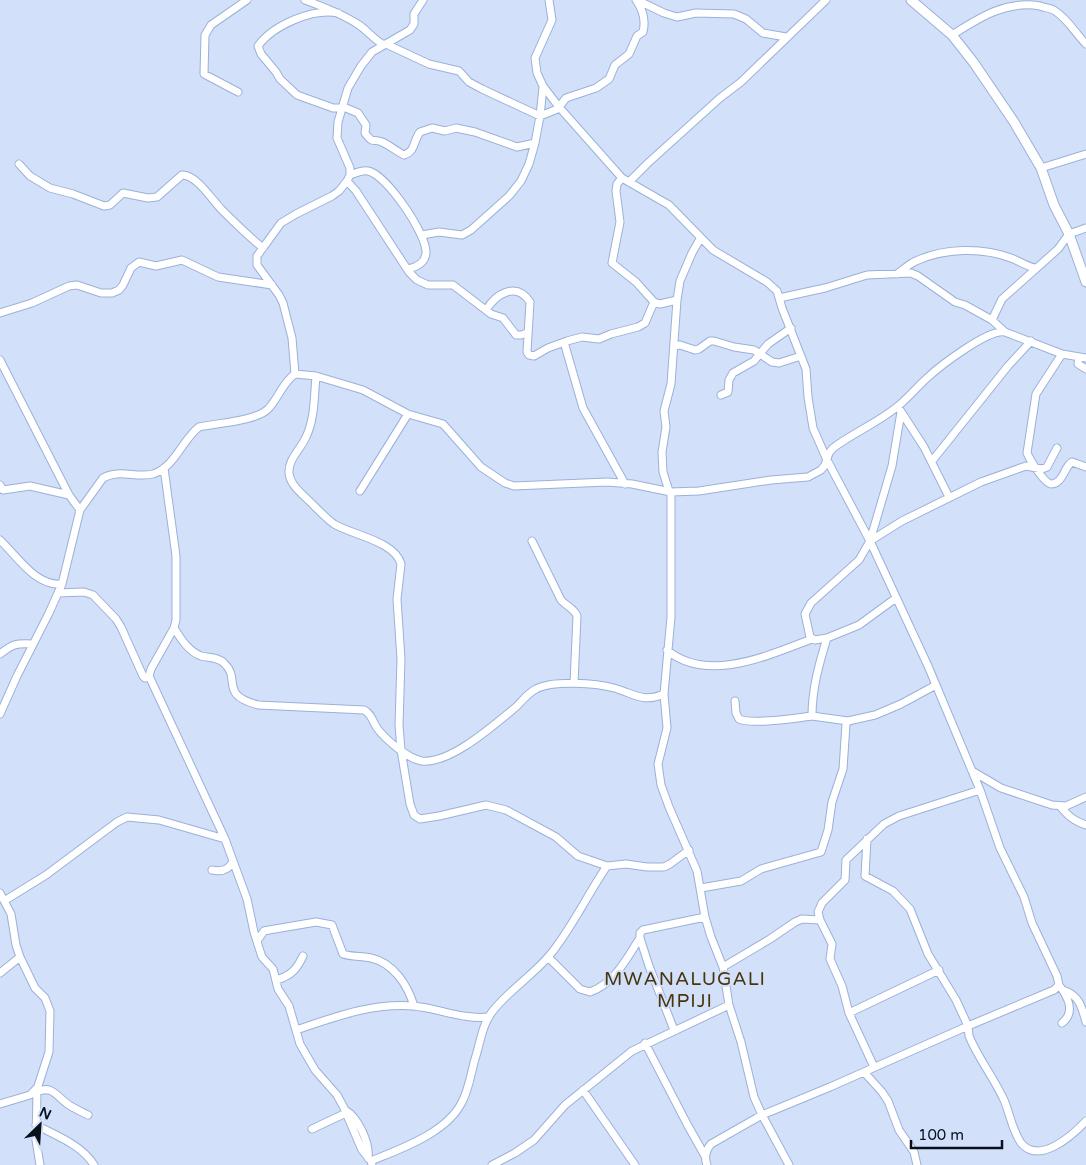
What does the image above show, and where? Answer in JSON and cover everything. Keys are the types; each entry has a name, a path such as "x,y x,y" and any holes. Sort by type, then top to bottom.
{"street":[{"path":"238,92 204,74 205,35 210,25 247,0"},
{"path":"305,0 338,13 360,26 377,41 385,45 429,64 459,71 469,82 540,116"},
{"path":"295,374 292,338 283,303 257,265 257,256 282,223 332,196 339,191 348,178 350,168 336,138 338,122 348,88 360,66 372,52 412,28 414,14 423,0"},
{"path":"549,0 552,20 535,58 537,73 543,86 559,107 622,178 670,205 695,230 700,239 720,255 766,282 777,291 806,369 813,428 827,460 870,541 936,685 972,770 1000,848 1024,897 1032,923 1068,1001 1070,1013 1068,1018 1062,1023"},
{"path":"540,116 559,107 566,98 596,88 609,78 614,65 629,54 637,36 643,32 645,24 643,12 637,0"},
{"path":"637,0 677,17 696,13 734,14 746,19 763,33 786,37"},
{"path":"629,182 691,124 740,82 826,0"},
{"path":"911,0 952,35 974,63 1014,122 1041,168 1054,205 1069,234 1086,282"},
{"path":"952,35 987,13 1001,7 1013,4 1033,4 1053,10 1068,21 1086,44"},
{"path":"338,13 316,13 281,26 262,40 258,49 280,80 298,95 323,105 333,108 342,107 358,113 366,125 365,133 370,139 374,142 381,142 404,155 413,150 420,132 432,128 445,132 456,128 474,132 517,147 535,143"},
{"path":"422,235 440,232 462,235 471,230 502,204 521,182 535,143 543,86"},
{"path":"1041,168 1086,154"},
{"path":"19,164 30,176 50,188 73,194 104,206 110,205 123,193 148,198 157,197 182,175 188,175 262,248"},
{"path":"348,178 362,170 375,174 386,183 410,214 422,235 426,256 420,264 408,269"},
{"path":"348,178 417,280 428,285 453,285 486,310 503,318 516,335 528,333"},
{"path":"622,178 617,184 616,191 620,222 612,263 636,282 654,302 660,304 677,300"},
{"path":"992,320 1002,300 1058,249 1069,234 1086,228"},
{"path":"700,239 680,280 671,384 664,411 666,427 662,452 663,472 670,491 670,617 664,694 666,728 658,764 661,785 669,807 698,872 705,917 723,967 729,1005 741,1042 754,1097 789,1165"},
{"path":"896,275 915,262 941,253 956,251 994,253 1035,268"},
{"path":"0,313 69,286 77,285 112,293 119,290 131,268 139,262 156,266 182,260 218,277 272,285"},
{"path":"779,298 825,288 867,275 911,273 955,302 965,305 992,320 1004,332"},
{"path":"486,310 499,294 511,290 521,294 530,302 527,352 529,355 534,356 564,342 582,337 598,339 638,327 645,323 654,302"},
{"path":"721,395 728,392 729,380 733,373 761,355 768,344 791,328"},
{"path":"0,714 62,584 80,510 100,481 105,476 121,474 143,476 164,468 194,430 199,427 254,417 264,413 290,377 295,374 316,376 363,390 408,414 443,424 482,467 505,483 514,486 607,482 670,491 699,491 771,480 808,477 821,470 832,448 900,409 930,376 984,338 1000,331 1062,354 1082,357 1078,364 1086,370"},
{"path":"674,346 680,345 695,350 714,341 734,347 749,348 772,362 779,363 801,356"},
{"path":"932,462 1002,374 1031,341"},
{"path":"564,342 583,408 625,484"},
{"path":"1062,354 1036,394 1027,453 1029,459 1050,484 1054,484 1061,478 1072,462 1086,467"},
{"path":"0,360 69,495 80,510"},
{"path":"316,376 310,428 291,461 289,470 291,482 329,520 336,525 373,540 396,554 400,560 397,598 401,658 399,725 410,804 414,814 420,819 486,805 506,810 556,837 578,856 607,866 626,864 664,867 689,850"},
{"path":"900,409 932,462 949,497"},
{"path":"812,639 805,620 810,603 859,560 870,541 892,466 900,409"},
{"path":"360,491 408,414"},
{"path":"870,541 902,521 981,482 1026,466 1042,469 1047,467 1057,448"},
{"path":"164,468 176,556 176,612 174,628 150,669 149,676 225,839 247,899 262,957 273,969 278,989 289,1006 303,1050 321,1077 332,1089 345,1112 351,1114 358,1124 367,1145 370,1161 408,1146 437,1129 452,1117 464,1098 489,1017 548,957 607,866"},
{"path":"1,489 30,486 69,495"},
{"path":"0,540 31,572 44,582 55,585 62,584"},
{"path":"532,541 561,600 565,605 573,609 577,616 574,683"},
{"path":"58,593 84,592 93,595 116,619 121,627 142,676 145,678 149,676"},
{"path":"667,650 684,661 698,665 718,667 773,653 812,639 827,638 859,624 896,598"},
{"path":"174,628 182,642 195,653 220,660 226,664 230,671 233,691 236,695 258,705 364,710 371,716 376,727 401,750 411,757 422,761 448,755 486,732 536,689 550,685 595,684 648,699 664,694"},
{"path":"812,716 812,698 817,670 827,638"},
{"path":"0,654 16,643 32,644"},
{"path":"735,701 736,713 739,719 743,721 756,722 812,716 848,721 875,715 901,704 936,685"},
{"path":"701,888 742,881 761,868 821,852 828,830 832,802 843,769 846,724 848,721"},
{"path":"972,770 1001,788 1060,806 1066,806 1086,797"},
{"path":"874,1067 848,1013 842,986 830,959 832,944 818,912 822,903 845,880 846,860 884,824 899,816 980,790"},
{"path":"1060,806 1074,821 1086,824"},
{"path":"4,901 46,875 117,822 127,817 159,820 225,839"},
{"path":"867,839 865,876 893,891 910,909 922,941 956,1000 968,1026 971,1042 1004,1100 1019,1141 1028,1150 1042,1154 1056,1149 1086,1122"},
{"path":"212,870 224,870 233,861"},
{"path":"0,892 11,914 20,957 35,988 45,998 50,1011 49,1052 38,1089 36,1124 40,1165"},
{"path":"674,1030 648,966 640,933 643,930 705,917"},
{"path":"723,967 795,922 802,919 820,920"},
{"path":"257,941 264,931 316,922 332,925 343,954 372,958 382,962 403,981 414,1006"},
{"path":"548,957 580,989 590,992 611,979 640,938"},
{"path":"276,980 290,975 296,970 303,956"},
{"path":"0,973 20,957"},
{"path":"848,1013 939,970"},
{"path":"705,1156 711,1144 762,1115 1018,1004 1061,988 1076,997 1082,1006 1086,1022"},
{"path":"492,1165 534,1140 565,1105 619,1060 646,1043 729,1005"},
{"path":"296,1030 348,1012 392,1006 414,1006 472,1017 489,1017"},
{"path":"646,1043 705,1156 707,1165"},
{"path":"864,1072 888,1101 899,1130 914,1152 918,1164"},
{"path":"0,1104 30,1095 38,1089 45,1089 54,1091 69,1105 88,1115"},
{"path":"583,1090 635,1165"},
{"path":"312,1129 345,1112"},
{"path":"36,1124 62,1138 84,1154 94,1165"}],"district":[{"name":"MWANALUGALI MPIJI","path":"685,989"}]}
